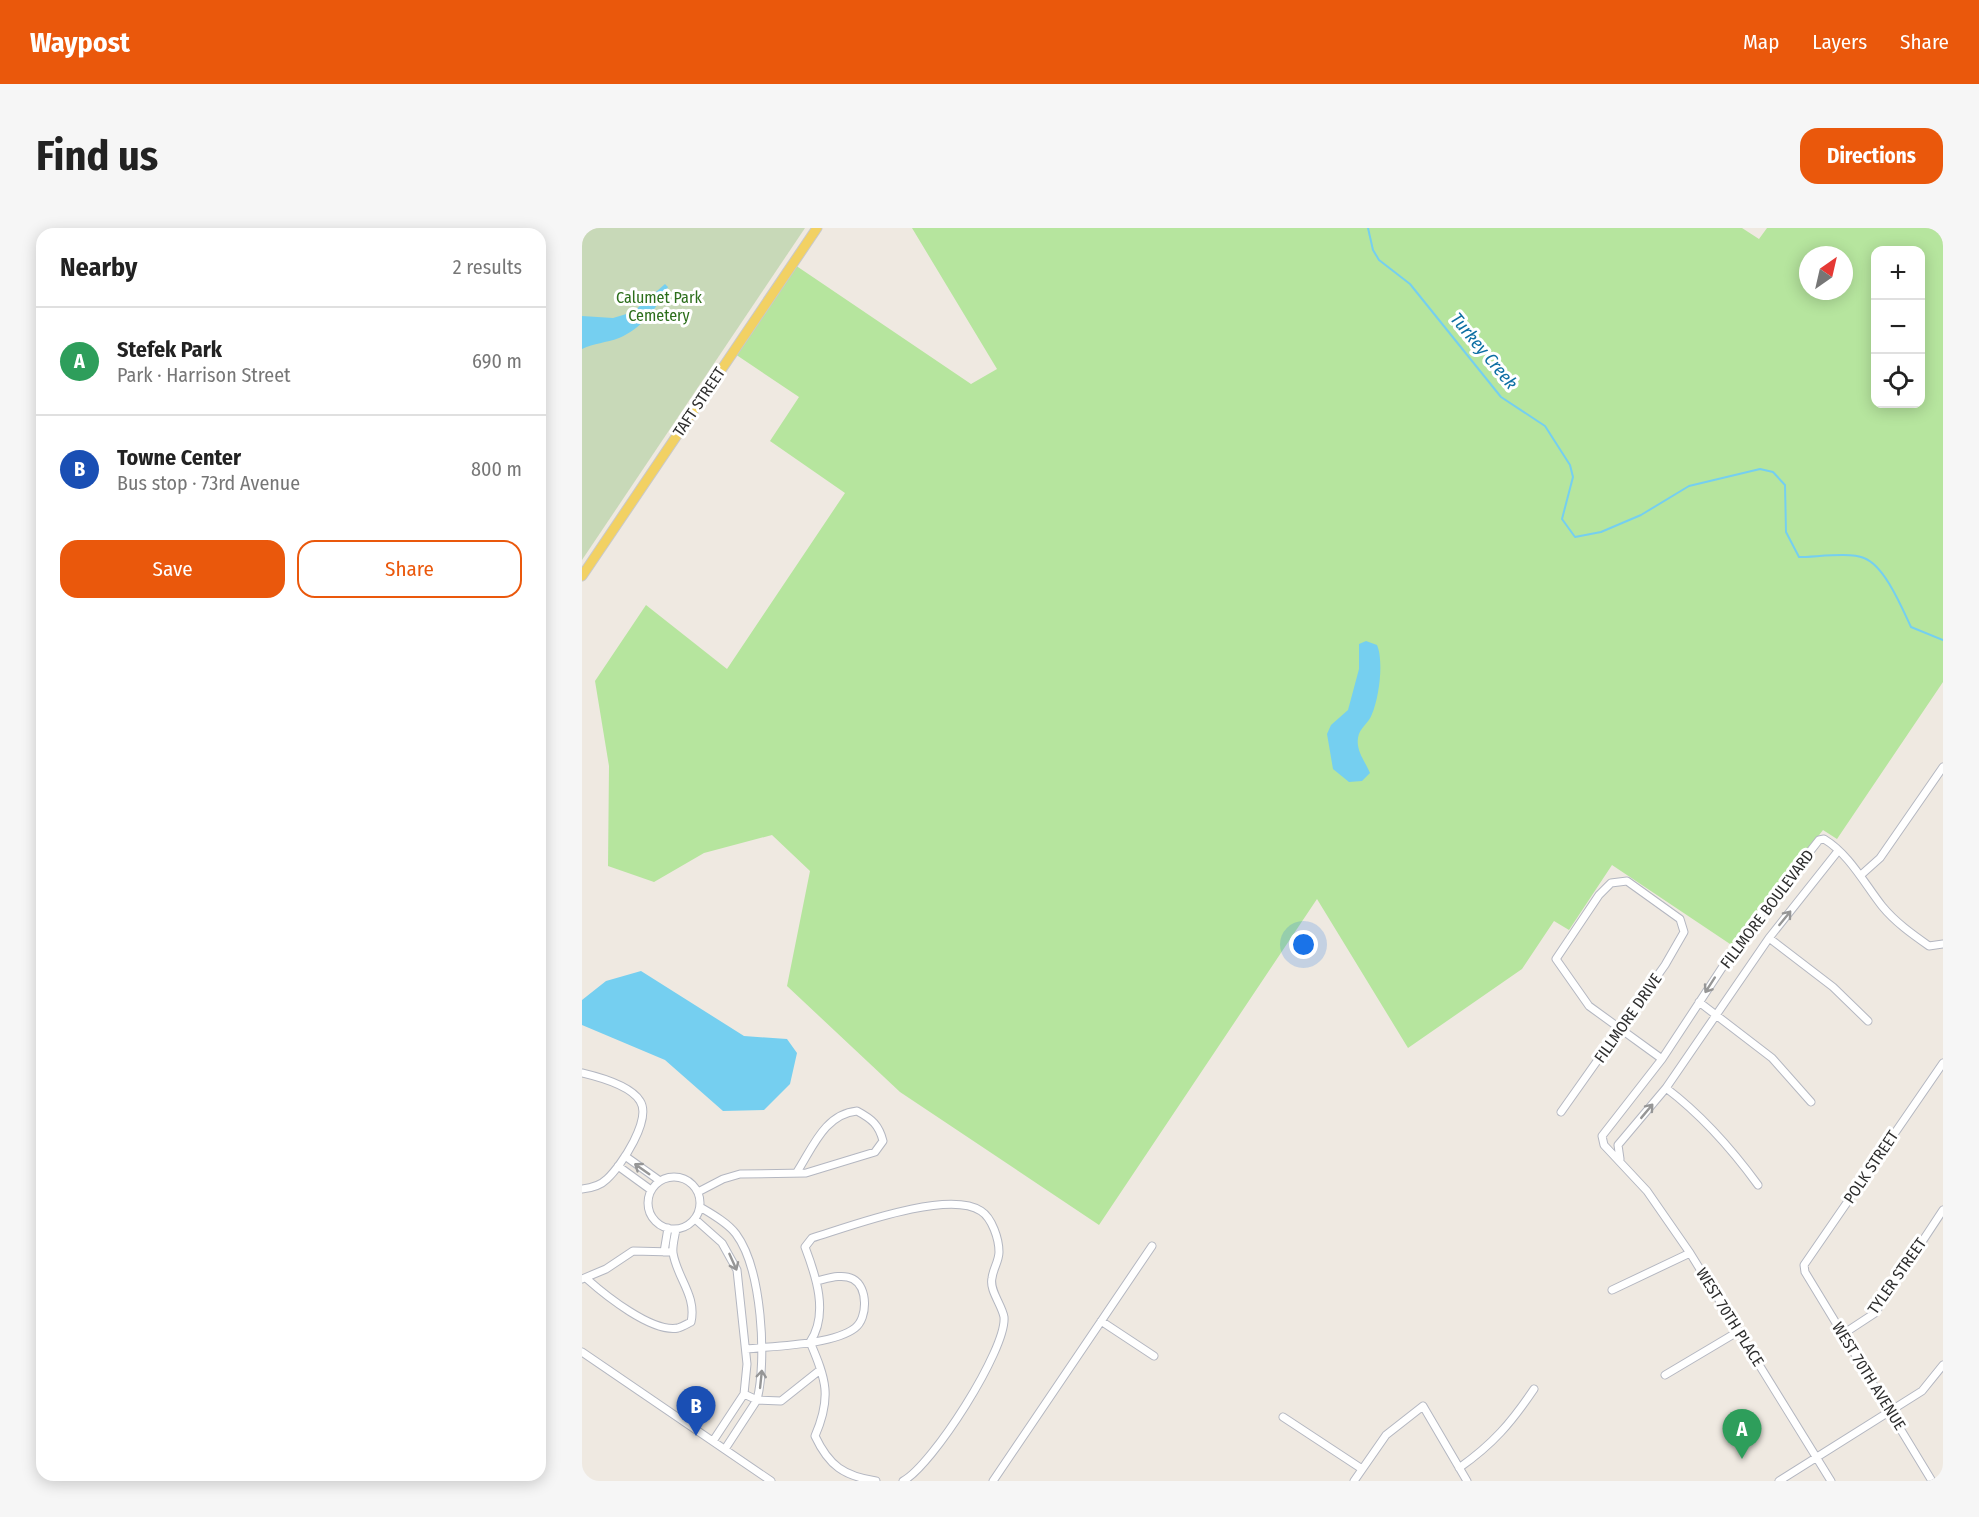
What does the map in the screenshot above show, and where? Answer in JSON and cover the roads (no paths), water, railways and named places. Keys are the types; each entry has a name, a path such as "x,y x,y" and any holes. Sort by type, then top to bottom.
{"main road":[{"name":"TAFT STREET","path":"582,576 817,228"}],"street":[{"path":"1861,875 1880,858 1943,767"},
{"name":"FILLMORE BOULEVARD","path":"1824,839 1838,851 1769,938 1666,1088 1618,1145 1620,1159 1604,1145 1602,1136 1662,1059 1741,939 1819,840 1824,839"},
{"path":"1838,851 1861,875 1883,908 1906,930 1929,946 1943,944"},
{"name":"FILLMORE DRIVE","path":"1561,1112 1620,1030 1680,943 1684,932 1680,920 1627,881 1611,883 1599,895 1559,951 1557,959 1589,1006 1620,1030"},
{"path":"1769,938 1833,987 1868,1021"},
{"path":"1699,1002 1772,1058 1811,1102"},
{"path":"1620,1030 1662,1059"},
{"name":"POLK STREET","path":"1804,1272 1804,1265 1943,1063"},
{"path":"582,1073 609,1079 640,1099 644,1119 625,1156 607,1179 593,1188 582,1189"},
{"path":"1666,1088 1698,1112 1736,1153 1758,1185"},
{"path":"698,1192 723,1179 740,1174 806,1173 875,1152 884,1141 880,1130 872,1119 857,1112 836,1117 827,1124 797,1172"},
{"path":"625,1156 660,1181"},
{"name":"WEST 70TH PLACE","path":"1620,1159 1647,1191 1690,1252 1831,1481"},
{"path":"618,1166 651,1190"},
{"path":"671,1177 681,1178 690,1182 698,1192 700,1207 694,1219 686,1226 672,1228 656,1221 650,1213 649,1196 651,1190 660,1181 671,1177"},
{"path":"810,1342 819,1327 820,1315 816,1281 805,1247 813,1238 907,1209 959,1205 981,1210 990,1221 999,1251 991,1280 1004,1317 1001,1340 950,1430 919,1469 903,1481"},
{"path":"700,1207 735,1232 753,1268 762,1376 757,1400 725,1449"},
{"name":"TYLER STREET","path":"1843,1334 1875,1313 1943,1210"},
{"path":"694,1219 722,1243 737,1270 746,1349 747,1377 744,1394 713,1441"},
{"path":"664,1252 672,1228"},
{"path":"672,1228 673,1252 694,1311 691,1322 677,1329 638,1316 584,1279 633,1251 673,1252"},
{"path":"993,1481 1152,1246"},
{"path":"1612,1290 1658,1270 1690,1252"},
{"name":"WEST 70TH AVENUE","path":"1804,1272 1932,1481"},
{"path":"746,1349 810,1342 848,1332 856,1327 862,1320 864,1304 862,1289 853,1279 841,1277 816,1281"},
{"path":"1101,1321 1154,1356"},
{"path":"1665,1375 1739,1331"},
{"path":"810,1342 826,1380 825,1406 815,1436 824,1455 851,1477 876,1481"},
{"path":"582,1352 771,1481"},
{"path":"1779,1481 1922,1391 1943,1365"},
{"path":"744,1394 757,1400 781,1401 820,1370"},
{"path":"1459,1468 1487,1448 1506,1430 1534,1389"},
{"path":"1354,1481 1386,1435 1423,1406 1467,1481"},
{"path":"1283,1417 1362,1469"}],"water":[{"path":"665,284 668,287 659,303 634,329 619,338 582,349 582,316 613,318 633,312"},
{"path":"1366,641 1377,645 1380,660 1380,680 1375,707 1358,738 1360,752 1370,773 1362,781 1349,782 1333,769 1327,734 1331,725 1348,710 1359,669 1359,644"},
{"path":"641,971 744,1036 787,1039 797,1053 790,1084 764,1110 723,1111 665,1060 582,1025 582,1000 606,981"}],"waterway":[{"name":"Turkey Creek","path":"1368,228 1373,250 1379,260 1410,284 1501,397 1545,426 1570,465 1573,477 1562,519 1575,537 1601,532 1641,515 1689,486 1760,469 1773,472 1785,485 1786,532 1799,557 1858,556 1872,562 1886,578 1911,627 1943,640"}],"place":[{"name":"Towne Center","path":"696,1436"},
{"name":"Stefek Park","path":"1742,1459"}],"park label":[{"name":"Calumet Park Cemetery","path":"659,306"}]}
